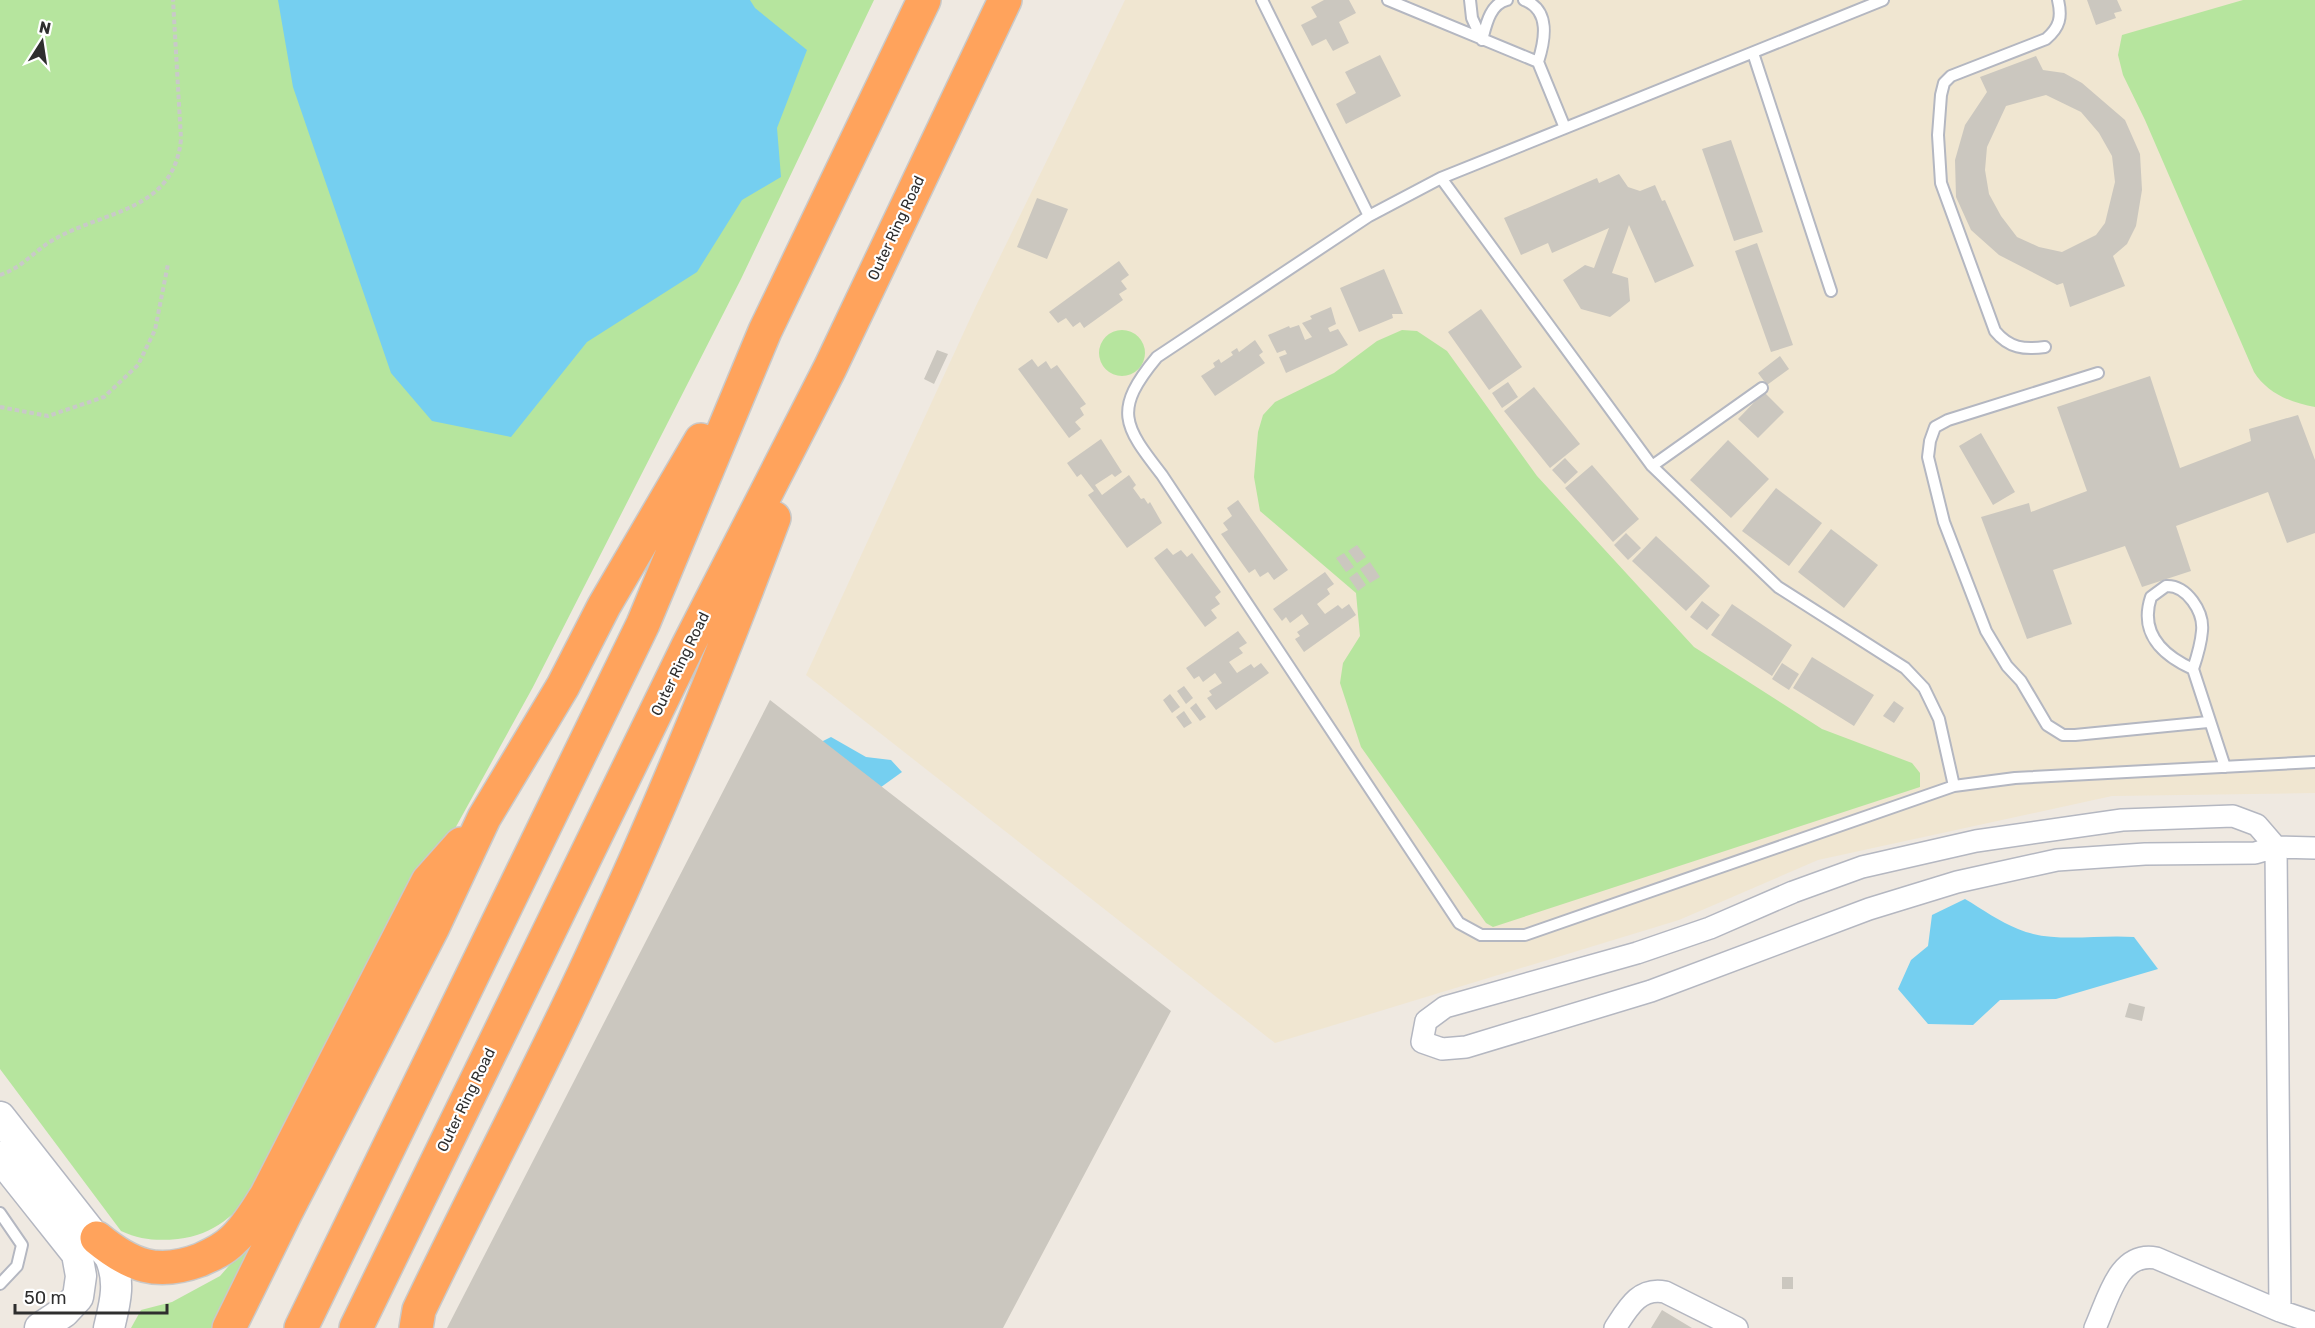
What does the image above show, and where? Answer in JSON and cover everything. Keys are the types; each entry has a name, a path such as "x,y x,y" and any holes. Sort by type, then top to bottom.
{"highway":[{"path":"301,1328 643,624 765,331 924,0"},
{"name":"Outer Ring Road","path":"357,1328 688,646 830,368 1005,0"},
{"path":"229,1328 432,929 484,818 563,686 604,606 765,331"},
{"path":"416,1328 419,1310 602,936 720,662 830,368"},
{"path":"97,1238 116,1253 137,1264 160,1269 188,1264 213,1255 233,1241 266,1196 428,881 484,818"}],"main road":[{"path":"0,1118 110,1257 117,1275 116,1302 108,1328"},
{"path":"0,1157 77,1254 81,1276 78,1297 64,1312 40,1328"}],"street":[{"path":"2280,1311 2276,847 2257,825 2233,816 2122,820 1976,841 1862,867 1794,892 1710,928 1637,953 1445,1006 1426,1021 1422,1042 1442,1049 1466,1047 1652,991 1869,909 1957,882 2057,860 2145,854 2255,853 2276,847 2315,848"},
{"path":"2095,1328 2122,1270 2132,1261 2144,1256 2156,1258 2280,1311 2315,1323"},
{"path":"1615,1328 1632,1304 1644,1293 1653,1290 1665,1292 1737,1328"}],"lane":[{"path":"1262,0 1369,216"},
{"path":"1388,0 1538,62"},
{"path":"1470,0 1472,18 1482,40"},
{"path":"1482,40 1490,14 1502,1 1507,0"},
{"path":"1883,0 1441,178 1369,216 1157,357 1134,385 1127,419 1138,444 1162,475 1459,923 1482,935 1525,935 1954,786 2015,778 2315,762"},
{"path":"2045,347 2026,350 2015,347 2003,340 1995,331 1941,183 1938,135 1944,83 1951,76 2046,39 2056,30 2060,19 2058,0"},
{"path":"1530,1 1542,13 1544,43 1538,62 1565,128"},
{"path":"1753,53 1831,291"},
{"path":"1441,178 1652,466 1778,587 1905,668 1924,688 1939,719 1954,786"},
{"path":"2098,373 1948,420 1935,427 1929,441 1928,458 1944,522 1993,644 2021,681 2047,726 2054,731 2074,735 2208,722"},
{"path":"1652,466 1762,388"},
{"path":"2193,669 2167,654 2156,644 2148,631 2146,617 2151,597 2166,586 2181,588 2192,600 2199,614 2203,628 2193,669 2208,722 2225,767"},
{"path":"0,1213 22,1245 17,1266 0,1284"}],"path":[{"path":"0,275 13,271 53,240 120,213 160,190 173,172 179,156 181,139 173,0"},
{"path":"0,407 48,416 104,397 138,365 155,330 168,264"}],"shaded area":[{"path":"1125,0 2315,0 2315,793 2112,796 1818,860 1679,920 1275,1043 806,675 975,308"}],"green space":[{"path":"0,0 874,0 741,279 533,687 270,1164 247,1199 233,1214 217,1226 199,1234 178,1239 149,1239 121,1231 0,1069"},
{"path":"2243,0 2315,0 2315,407 2280,396 2266,386 2254,372 2145,120 2123,75 2118,55 2122,35"},
{"path":"1122,330 1138,337 1145,353 1138,369 1122,376 1106,369 1099,353 1106,337"},
{"path":"1402,330 1417,331 1447,351 1537,476 1694,647 1822,729 1912,763 1920,773 1920,787 1493,927 1486,923 1361,747 1340,683 1343,663 1360,636 1356,593 1260,511 1254,477 1258,432 1263,415 1275,402 1334,373 1377,341"},
{"path":"269,1220 218,1328 131,1328 141,1310 172,1302 220,1276"}],"water":[{"path":"278,0 750,0 755,8 807,50 777,128 781,177 742,200 697,272 587,342 511,437 432,421 391,373 293,87"},
{"path":"831,737 866,757 891,760 902,772 870,795 809,748"},
{"path":"1965,899 2005,923 2031,934 2060,937 2134,937 2158,969 2056,999 2000,1000 1973,1025 1928,1024 1898,989 1911,960 1928,946 1932,915"}],"building":[{"path":"1324,0 1349,0 1356,13 1339,22 1349,43 1333,51 1326,39 1312,46 1301,25 1317,17 1311,7"},
{"path":"2087,0 2117,0 2122,11 2114,13 2116,18 2096,25"},
{"path":"1380,55 1401,96 1346,124 1336,104 1356,93 1345,72"},
{"path":"2036,56 2043,70 2064,73 2082,83 2125,120 2140,154 2142,190 2136,226 2127,244 2113,256 2125,286 2070,307 2063,283 2057,285 1999,255 1971,230 1956,197 1955,160 1965,125 1987,92 1980,77","holes":["2046,95 2081,112 2099,133 2112,156 2115,182 2105,223 2096,235 2062,252 2039,247 2017,237 2001,216 1989,194 1985,170 1987,147 2006,106"]},
{"path":"1731,140 1763,232 1734,241 1702,149"},
{"path":"1619,174 1628,187 1640,191 1655,185 1662,201 1665,200 1694,266 1655,283 1629,225 1612,273 1628,278 1630,301 1610,317 1581,309 1563,280 1585,265 1594,268 1609,228 1552,253 1548,243 1521,255 1504,218 1597,178 1599,183"},
{"path":"1037,198 1068,209 1047,259 1017,247"},
{"path":"1757,243 1793,345 1771,352 1735,251"},
{"path":"1119,261 1129,275 1121,281 1127,289 1119,294 1123,300 1084,328 1080,322 1073,327 1066,318 1058,323 1049,312"},
{"path":"1384,269 1403,314 1392,314 1393,318 1359,332 1340,288"},
{"path":"1331,307 1336,324 1328,328 1330,332 1338,329 1348,345 1286,373 1279,357 1287,354 1285,350 1277,353 1268,335 1289,326 1290,328 1299,325 1305,340 1312,337 1302,323 1312,319 1310,316"},
{"path":"1481,309 1522,367 1489,390 1448,332"},
{"path":"1255,340 1263,352 1259,355 1265,363 1215,396 1201,376 1215,367 1213,363 1219,359 1221,363 1233,355 1231,352 1237,348 1239,352"},
{"path":"937,350 948,354 934,384 924,379"},
{"path":"1780,356 1789,369 1767,385 1758,373"},
{"path":"1032,359 1038,367 1046,361 1051,369 1057,365 1086,404 1080,408 1084,415 1075,422 1081,429 1069,438 1018,369"},
{"path":"2150,376 2180,468 2251,441 2249,429 2298,415 2315,460 2315,533 2287,543 2268,492 2176,526 2191,571 2142,587 2125,546 2053,570 2072,624 2027,639 1981,517 2029,503 2031,512 2087,491 2057,407"},
{"path":"1508,382 1518,397 1502,408 1492,393"},
{"path":"1534,387 1580,444 1550,468 1504,411"},
{"path":"1764,392 1784,412 1758,438 1738,419"},
{"path":"1981,433 2015,492 1993,505 1959,446"},
{"path":"1101,439 1122,472 1115,477 1112,474 1095,485 1102,495 1129,475 1136,485 1133,488 1141,499 1144,498 1148,504 1150,502 1162,523 1127,548 1088,495 1094,491 1081,474 1077,477 1067,463"},
{"path":"1728,440 1769,479 1731,518 1690,480"},
{"path":"1565,458 1578,472 1565,484 1552,470"},
{"path":"1592,465 1639,519 1613,542 1565,488"},
{"path":"1776,488 1822,523 1789,566 1742,531"},
{"path":"1238,500 1288,570 1274,580 1268,572 1260,577 1255,569 1249,573 1221,534 1228,530 1223,523 1232,516 1227,508"},
{"path":"1831,529 1878,565 1844,608 1798,572"},
{"path":"1626,533 1641,548 1628,560 1614,545"},
{"path":"1656,536 1710,586 1686,611 1632,561"},
{"path":"1357,545 1366,557 1357,563 1348,551"},
{"path":"1167,548 1173,555 1181,550 1187,557 1192,553 1221,592 1215,597 1220,604 1211,610 1217,618 1205,627 1154,558"},
{"path":"1344,553 1354,567 1346,572 1336,558"},
{"path":"1370,562 1380,577 1370,583 1360,569"},
{"path":"1325,572 1334,584 1327,589 1330,594 1317,604 1325,614 1338,605 1342,609 1349,604 1356,615 1304,652 1295,639 1300,636 1297,632 1309,624 1302,614 1290,623 1286,617 1282,621 1273,609"},
{"path":"1357,572 1366,585 1358,591 1349,578"},
{"path":"1702,601 1720,615 1707,630 1690,617"},
{"path":"1732,604 1792,645 1772,676 1711,635"},
{"path":"1238,631 1247,643 1239,648 1243,653 1229,662 1237,673 1251,664 1254,668 1261,663 1269,673 1216,710 1207,698 1212,695 1209,691 1222,683 1215,673 1203,682 1199,676 1194,679 1186,668"},
{"path":"1812,657 1874,695 1854,726 1793,688"},
{"path":"1782,663 1799,674 1789,690 1772,679"},
{"path":"1184,686 1193,698 1186,704 1177,691"},
{"path":"1170,694 1180,707 1172,713 1163,700"},
{"path":"770,700 1171,1011 1003,1328 447,1328"},
{"path":"1894,701 1904,708 1894,723 1883,716"},
{"path":"1196,703 1206,717 1200,721 1190,708"},
{"path":"1184,711 1192,723 1184,728 1176,717"},
{"path":"2129,1003 2145,1007 2142,1021 2125,1017"},
{"path":"1782,1277 1793,1277 1793,1289 1782,1289"},
{"path":"1662,1310 1692,1328 1651,1328"}]}
